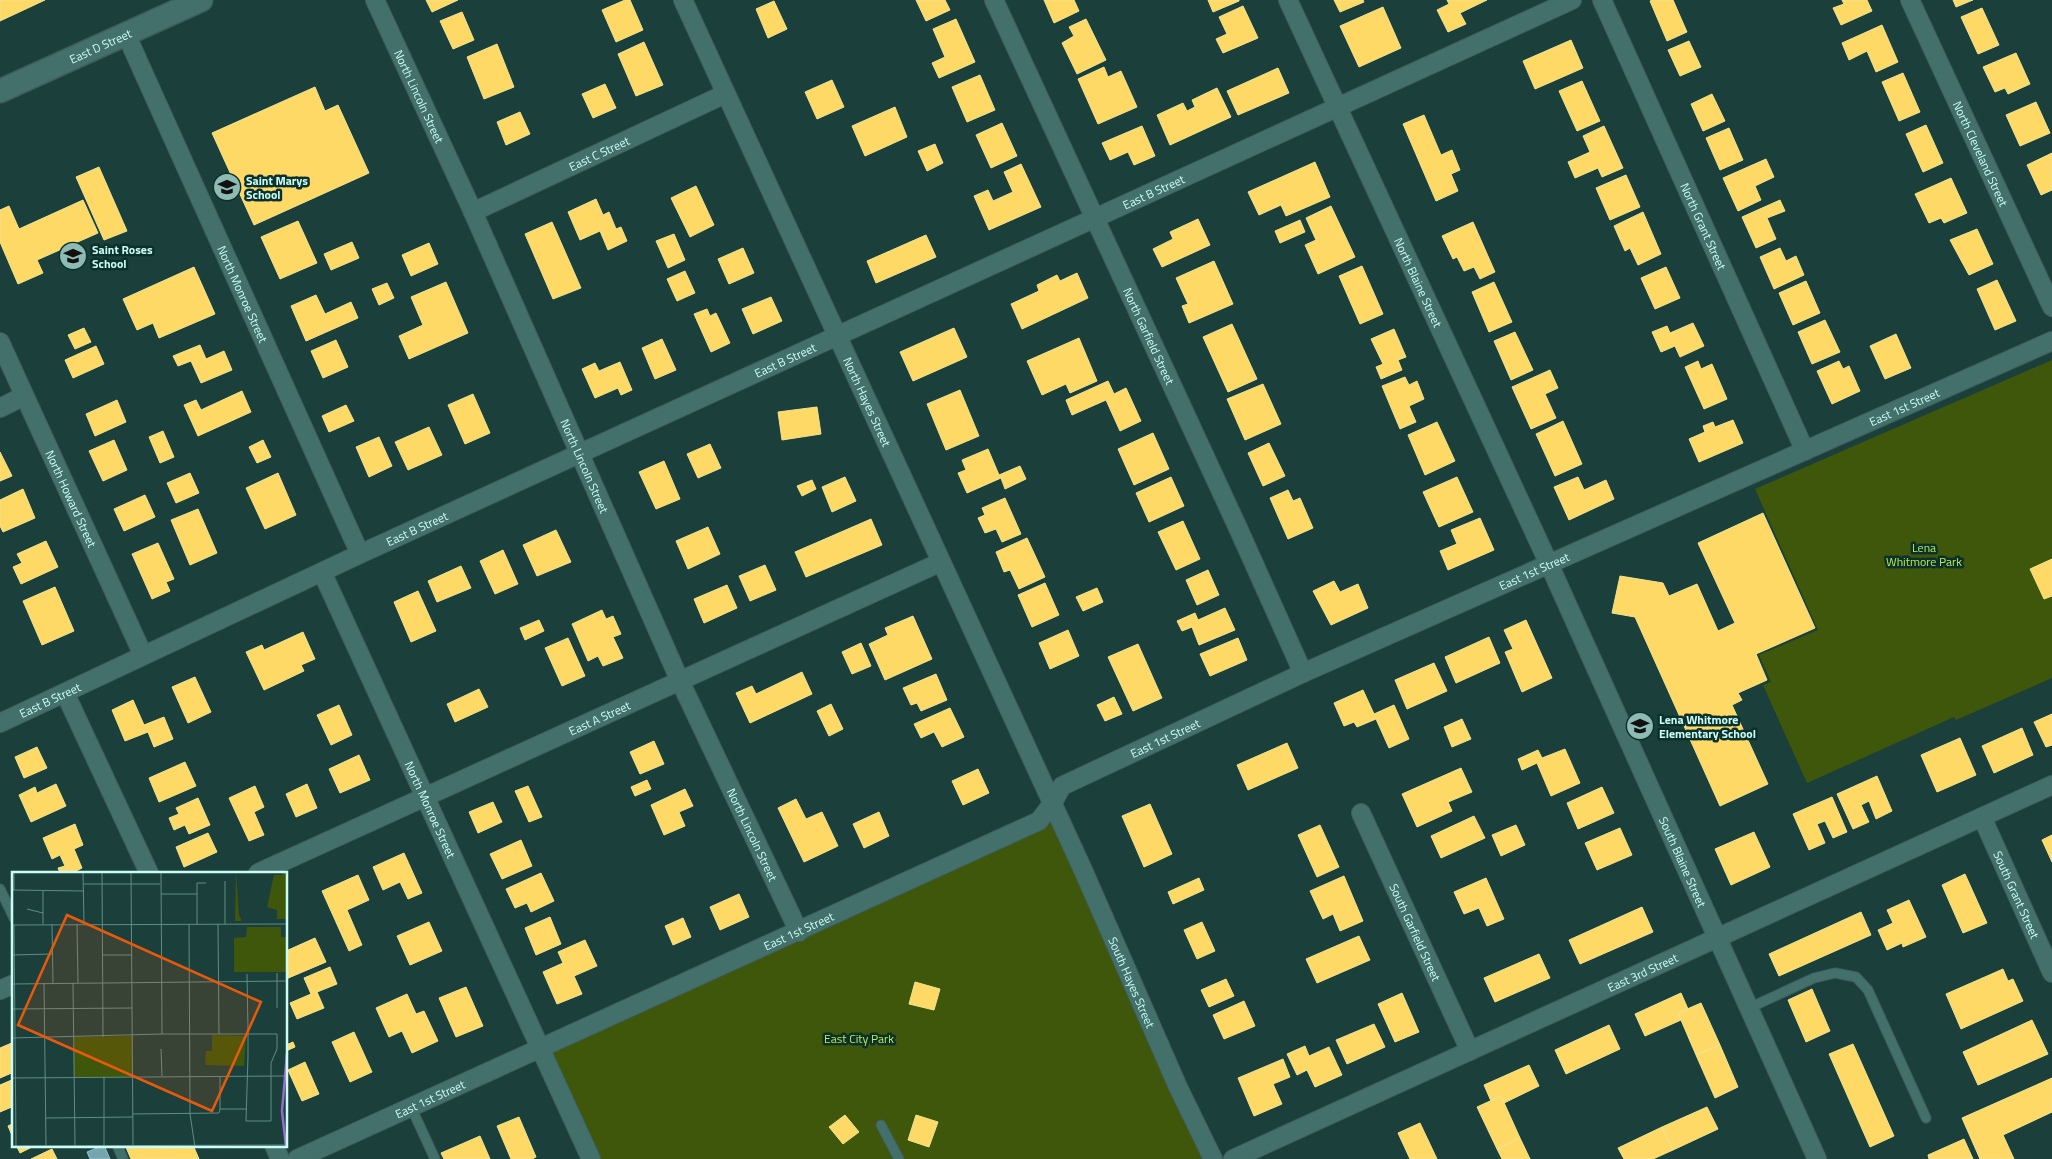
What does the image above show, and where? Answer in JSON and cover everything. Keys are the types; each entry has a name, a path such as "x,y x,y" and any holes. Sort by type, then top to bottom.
{"street":[{"name":"North Lincoln Street","path":"375,0 473,212 680,681 799,932"},
{"name":"North Hayes Street","path":"684,0 725,94 1052,804"},
{"name":"North Garfield Street","path":"994,0 1230,511 1302,673"},
{"name":"North Blaine Street","path":"1288,0 1549,564"},
{"name":"East B Street","path":"0,723 360,554 1572,0"},
{"name":"North Grant Street","path":"1602,0 1805,451"},
{"name":"North Cleveland Street","path":"1910,0 2052,307"},
{"name":"East D Street","path":"0,91 126,34 187,3"},
{"name":"North Monroe Street","path":"126,34 360,554"},
{"name":"East C Street","path":"473,212 725,94"},
{"name":"East 1st Street","path":"297,1159 1040,821 1062,786 1302,673 2052,341"},
{"name":"North Howard Street","path":"0,342 144,655"},
{"path":"0,408 24,396"},
{"name":"East A Street","path":"260,872 941,562"},
{"name":"South Blaine Street","path":"1549,564 1817,1159"},
{"name":"North Monroe Street","path":"322,572 591,1159"},
{"path":"65,693 149,872"},
{"name":"East 3rd Street","path":"1233,1159 2052,785"},
{"name":"South Hayes Street","path":"1052,804 1178,1087 1213,1159"},
{"name":"South Garfield Street","path":"1361,813 1470,1051"},
{"name":"South Grant Street","path":"1982,817 2052,973"},
{"path":"0,990 12,985"},
{"path":"274,1146 280,1159"}],"lane":[{"path":"0,889 12,914"},
{"path":"1749,1008 1814,978 1835,973 1856,977 1868,990 1926,1118"},
{"path":"411,1107 434,1159"},
{"path":"881,1125 899,1159"},
{"path":"117,1146 123,1159"}],"green space":[{"name":"Lena Whitmore Park","path":"2052,360 2052,678 1956,720 1954,717 1807,783 1763,685 1771,682 1759,655 1818,630 1755,489"},
{"name":"East City Park","path":"1052,804 1213,1159 591,1159 540,1047 1039,821"}],"building: Homes":[{"path":"0,0 45,0 0,21"},
{"path":"426,0 458,0 432,12"},
{"path":"625,0 630,0 643,30 616,42 602,10"},
{"path":"916,0 945,0 950,10 926,21"},
{"path":"1044,0 1074,0 1079,11 1054,23"},
{"path":"1208,0 1239,0 1239,1 1213,12"},
{"path":"1334,0 1363,0 1364,2 1340,12"},
{"path":"1447,0 1487,0 1460,13 1466,24 1448,32 1437,10 1449,4"},
{"path":"1673,0 1687,32 1667,41 1650,1"},
{"path":"1842,0 1867,0 1872,11 1841,25 1833,8 1844,4"},
{"path":"1953,0 1973,0 1956,7"},
{"path":"774,1 787,29 768,38 756,9"},
{"path":"1243,6 1258,38 1223,53 1216,39 1227,34 1219,17"},
{"path":"1383,7 1401,48 1359,67 1340,26"},
{"path":"1982,8 1999,45 1978,54 1961,17"},
{"path":"462,12 474,40 453,49 440,21"},
{"path":"956,19 975,62 939,78 932,63 945,57 933,29"},
{"path":"1086,19 1106,60 1077,74 1062,43 1074,36 1069,27"},
{"path":"1882,25 1898,62 1876,72 1867,51 1849,60 1842,43"},
{"path":"1571,40 1583,68 1535,89 1523,61"},
{"path":"1689,41 1701,67 1680,76 1668,50"},
{"path":"644,42 663,85 636,96 618,54"},
{"path":"497,44 514,87 484,99 467,57"},
{"path":"2016,53 2030,84 2008,94 2005,88 1995,92 1983,67"},
{"path":"1104,67 1108,77 1121,71 1137,107 1098,124 1078,79"},
{"path":"1278,68 1289,93 1238,115 1227,91"},
{"path":"1903,73 1920,112 1899,121 1882,82"},
{"path":"980,75 995,110 967,122 952,87"},
{"path":"832,80 844,107 817,119 805,92"},
{"path":"1582,81 1600,121 1577,131 1559,91"},
{"path":"605,84 616,108 593,118 582,94"},
{"path":"315,87 325,111 338,105 369,173 254,225 212,133"},
{"path":"1217,88 1231,117 1170,145 1157,115 1183,103 1187,111 1195,107 1192,100"},
{"path":"1712,94 1725,121 1703,131 1691,104"},
{"path":"2036,102 2050,133 2020,146 2006,115"},
{"path":"895,107 907,137 865,156 852,126"},
{"path":"520,112 530,134 506,145 497,122"},
{"path":"1424,115 1441,155 1452,150 1460,170 1451,174 1458,191 1436,201 1403,124"},
{"path":"1002,123 1017,156 991,168 976,135"},
{"path":"1926,125 1943,163 1923,172 1906,134"},
{"path":"1142,126 1155,156 1134,165 1128,152 1110,160 1102,143"},
{"path":"1604,126 1623,168 1602,177 1598,168 1575,178 1568,162 1590,152 1583,136"},
{"path":"1729,128 1743,160 1720,170 1706,138"},
{"path":"935,144 943,163 927,171 918,151"},
{"path":"2052,153 2052,190 2041,195 2027,165"},
{"path":"1766,159 1774,177 1755,186 1761,200 1738,211 1723,178"},
{"path":"1315,162 1330,197 1286,216 1281,205 1259,215 1248,192"},
{"path":"1021,164 1041,207 989,230 974,196 988,190 993,201 1013,192 1004,172"},
{"path":"99,167 127,231 104,240 76,177"},
{"path":"1626,175 1640,207 1610,220 1596,188"},
{"path":"1951,178 1967,213 1944,223 1941,218 1929,223 1915,194"},
{"path":"696,186 714,225 690,237 671,198"},
{"path":"596,199 603,215 609,212 616,229 621,227 627,241 608,250 600,231 580,240 568,212"},
{"path":"83,200 98,233 37,260 43,273 18,284 0,242 0,210 9,206 19,229"},
{"path":"1780,200 1785,211 1767,218 1776,239 1756,248 1742,217"},
{"path":"1331,206 1355,257 1318,274 1305,245 1316,240 1306,218"},
{"path":"1643,212 1661,254 1638,265 1630,248 1625,251 1614,226"},
{"path":"1198,219 1210,245 1162,267 1153,249 1173,239 1170,232"},
{"path":"1300,220 1305,232 1280,243 1275,231"},
{"path":"298,221 317,263 280,279 261,237"},
{"path":"552,222 581,288 553,299 525,234"},
{"path":"1473,222 1495,272 1480,279 1474,267 1464,271 1457,257 1453,259 1442,236"},
{"path":"1977,229 1993,264 1969,275 1950,240"},
{"path":"674,234 685,260 668,268 656,241"},
{"path":"926,235 936,257 876,283 867,261"},
{"path":"352,242 359,258 331,270 324,254"},
{"path":"429,243 438,264 411,276 402,255"},
{"path":"743,248 754,273 729,284 718,259"},
{"path":"1780,248 1786,261 1796,256 1804,275 1774,289 1760,257"},
{"path":"1214,261 1233,304 1189,323 1182,306 1188,304 1176,278"},
{"path":"1362,266 1383,314 1360,324 1339,276"},
{"path":"194,267 215,314 159,338 153,323 137,330 123,299"},
{"path":"1666,267 1680,298 1655,309 1641,278"},
{"path":"685,271 695,293 677,301 667,279"},
{"path":"1077,273 1088,298 1022,329 1011,304 1039,291 1037,285 1057,275 1060,281"},
{"path":"1997,280 2016,321 1995,330 1977,289"},
{"path":"1806,281 1820,313 1793,325 1779,293"},
{"path":"446,282 468,333 409,359 399,336 423,325 411,297"},
{"path":"1494,282 1512,322 1489,332 1472,292"},
{"path":"387,283 394,298 379,305 372,289"},
{"path":"316,295 325,314 351,302 358,318 306,341 291,306"},
{"path":"771,297 782,321 753,334 742,309"},
{"path":"707,309 710,316 716,313 730,343 711,352 694,314"},
{"path":"1825,320 1840,352 1812,364 1798,332"},
{"path":"1693,323 1704,346 1680,357 1675,346 1661,352 1652,332 1667,326 1670,333"},
{"path":"1232,324 1257,379 1228,392 1203,337"},
{"path":"84,328 91,342 75,349 68,335"},
{"path":"954,328 967,357 913,381 900,352"},
{"path":"1394,329 1406,357 1398,360 1402,370 1381,379 1376,367 1383,364 1371,339"},
{"path":"1515,332 1533,370 1511,380 1494,341"},
{"path":"1896,334 1911,368 1885,379 1870,346"},
{"path":"1079,338 1097,381 1070,393 1066,384 1042,395 1027,361"},
{"path":"662,339 676,370 655,379 642,348"},
{"path":"336,340 348,367 323,378 311,351"},
{"path":"200,345 206,359 224,351 232,370 201,383 191,361 178,366 173,356"},
{"path":"96,346 104,364 73,378 65,360"},
{"path":"1698,361 1701,369 1712,364 1727,399 1704,409 1685,367"},
{"path":"1839,361 1843,369 1849,366 1860,391 1832,404 1817,371"},
{"path":"620,362 632,390 621,395 618,388 595,398 582,369 595,363 599,371"},
{"path":"1550,370 1558,388 1545,394 1556,418 1531,429 1512,387"},
{"path":"1405,377 1409,385 1417,381 1424,399 1409,406 1416,422 1400,429 1382,386"},
{"path":"1108,381 1114,394 1126,388 1141,421 1120,431 1106,400 1072,415 1066,400"},
{"path":"1263,384 1281,424 1245,440 1227,399"},
{"path":"960,390 979,436 946,450 927,404"},
{"path":"242,391 251,412 198,436 184,405 196,400 201,410"},
{"path":"473,394 490,433 465,444 448,405"},
{"path":"117,400 126,422 95,436 86,414"},
{"path":"346,405 354,421 329,432 322,416"},
{"path":"817,407 821,434 782,440 778,412"},
{"path":"1733,420 1743,443 1699,462 1689,439 1705,432 1703,426 1713,422 1715,427"},
{"path":"1563,421 1582,464 1555,476 1536,434"},
{"path":"1437,422 1455,461 1425,475 1408,435"},
{"path":"429,427 442,455 408,470 395,442"},
{"path":"163,431 174,457 160,463 149,437"},
{"path":"1153,433 1169,469 1134,485 1118,449"},
{"path":"379,437 392,466 369,477 356,447"},
{"path":"114,440 127,470 103,481 89,451"},
{"path":"263,440 271,457 257,463 249,447"},
{"path":"1269,443 1285,476 1263,486 1248,453"},
{"path":"710,444 721,468 698,478 687,454"},
{"path":"988,449 999,475 1020,466 1026,479 1005,489 1001,478 967,493 958,473 966,470 962,460"},
{"path":"0,452 12,476 0,481"},
{"path":"664,461 680,499 656,509 639,472"},
{"path":"190,473 199,493 176,503 167,483"},
{"path":"278,473 296,515 265,529 246,488"},
{"path":"845,477 856,501 832,512 822,487"},
{"path":"1171,477 1184,506 1149,522 1136,493"},
{"path":"1457,477 1473,512 1439,527 1423,492"},
{"path":"1578,477 1584,490 1606,480 1614,499 1569,520 1554,487"},
{"path":"812,480 816,489 802,496 797,486"},
{"path":"23,489 35,518 3,532 0,526 0,500"},
{"path":"1288,490 1293,501 1300,498 1313,528 1288,539 1270,498"},
{"path":"145,495 155,517 124,531 114,509"},
{"path":"1005,498 1021,534 1002,542 996,529 985,533 978,518 985,515 982,508"},
{"path":"198,509 217,553 190,565 171,520"},
{"path":"1763,513 1815,628 1756,654 1767,680 1738,693 1742,700 1732,705 1768,784 1720,806 1635,617 1612,613 1620,576 1663,583 1669,596 1697,584 1718,631 1735,623 1698,543"},
{"path":"1480,518 1494,550 1448,570 1440,551 1457,544 1451,530"},
{"path":"871,519 882,545 806,577 795,552"},
{"path":"1183,521 1200,559 1176,570 1158,532"},
{"path":"708,527 720,554 688,569 676,541"},
{"path":"556,530 571,562 537,576 523,545"},
{"path":"1027,538 1045,577 1019,589 1010,570 1004,572 996,552"},
{"path":"46,541 58,567 21,584 13,567 22,563 17,554"},
{"path":"158,543 174,579 166,582 170,591 152,599 132,554"},
{"path":"503,550 518,584 495,594 480,561"},
{"path":"2052,559 2052,596 2044,599 2030,569"},
{"path":"765,565 776,590 750,601 739,576"},
{"path":"461,566 471,588 437,602 428,581"},
{"path":"1208,570 1219,595 1197,605 1186,580"},
{"path":"1334,581 1340,592 1358,584 1368,608 1331,625 1313,591"},
{"path":"1045,583 1059,615 1032,627 1018,595"},
{"path":"727,585 737,608 704,623 694,599"},
{"path":"55,587 74,631 42,645 23,601"},
{"path":"1097,588 1103,602 1083,611 1076,597"},
{"path":"418,591 436,631 411,642 394,602"},
{"path":"1225,608 1235,630 1199,645 1192,627 1182,631 1177,621 1195,613 1198,620"},
{"path":"602,610 606,619 613,616 621,634 613,637 623,658 603,666 598,656 588,661 572,624"},
{"path":"913,616 932,659 885,680 869,644 888,635 885,628"},
{"path":"539,620 544,631 525,640 520,628"},
{"path":"1526,620 1552,678 1522,692 1505,652 1513,649 1504,630"},
{"path":"1068,630 1079,656 1050,669 1039,643"},
{"path":"303,632 315,659 301,665 304,671 264,690 246,652 262,645 264,650"},
{"path":"1489,637 1500,663 1456,683 1445,657"},
{"path":"568,638 585,676 562,686 545,648"},
{"path":"1238,638 1247,660 1210,676 1200,654"},
{"path":"861,643 871,666 852,674 842,652"},
{"path":"1138,644 1162,698 1133,711 1108,657"},
{"path":"1434,663 1447,691 1407,709 1395,680"},
{"path":"802,672 812,694 750,723 736,693 752,686 756,694"},
{"path":"936,674 947,700 921,711 917,703 911,705 903,688"},
{"path":"195,677 211,712 188,723 172,687"},
{"path":"479,689 488,707 455,722 447,704"},
{"path":"1363,690 1374,714 1394,705 1409,739 1389,748 1376,719 1357,727 1354,722 1344,726 1334,703"},
{"path":"1114,697 1122,714 1105,721 1097,705"},
{"path":"133,700 144,725 164,717 173,739 154,747 148,732 125,741 112,710"},
{"path":"831,704 843,729 829,736 817,711"},
{"path":"339,705 352,735 331,745 317,715"},
{"path":"950,708 964,737 942,747 934,732 921,738 914,724"},
{"path":"2052,714 2052,745 2046,747 2034,722"},
{"path":"1462,719 1471,739 1452,747 1444,727"},
{"path":"2022,728 2033,755 1994,773 1982,746"},
{"path":"1960,738 1976,775 1937,792 1921,755"},
{"path":"654,741 664,764 640,774 630,752"},
{"path":"1287,743 1298,768 1248,790 1237,765"},
{"path":"37,747 47,768 24,778 15,757"},
{"path":"1565,749 1580,783 1551,796 1537,763 1522,770 1518,759 1538,750 1542,758"},
{"path":"359,755 370,780 340,793 329,769"},
{"path":"185,762 196,786 159,802 149,778"},
{"path":"1461,768 1472,792 1448,802 1452,811 1417,827 1402,794"},
{"path":"978,769 989,793 963,805 952,781"},
{"path":"1877,776 1892,811 1876,819 1869,801 1861,805 1869,822 1853,829 1837,794"},
{"path":"647,780 651,789 635,796 631,787"},
{"path":"56,784 66,806 31,822 19,795 35,787 37,793"},
{"path":"307,784 317,808 296,817 286,794"},
{"path":"255,786 264,807 254,812 264,835 249,841 229,798"},
{"path":"528,786 542,817 529,822 515,791"},
{"path":"1602,787 1614,813 1578,829 1567,803"},
{"path":"685,789 693,806 679,812 685,826 664,835 651,805"},
{"path":"1832,797 1847,832 1833,838 1825,821 1817,824 1825,843 1809,850 1793,814"},
{"path":"198,798 210,825 189,834 185,825 174,830 169,818 179,814 176,808"},
{"path":"796,799 806,819 822,812 838,846 804,862 778,808"},
{"path":"493,802 502,822 478,833 469,812"},
{"path":"1150,804 1172,854 1144,867 1122,816"},
{"path":"879,812 889,836 864,848 853,824"},
{"path":"1474,816 1485,838 1441,858 1431,836"},
{"path":"75,824 83,845 74,849 82,868 74,872 60,872 58,868 65,866 60,855 52,859 43,838"},
{"path":"1320,825 1339,867 1317,877 1298,835"},
{"path":"1516,825 1525,845 1501,856 1492,835"},
{"path":"1620,828 1632,855 1597,870 1585,843"},
{"path":"1754,832 1770,867 1731,885 1715,849"},
{"path":"208,833 217,852 184,867 176,847"},
{"path":"2052,835 2052,862 2042,840"},
{"path":"521,840 532,866 502,879 490,854"},
{"path":"404,853 422,893 408,899 400,882 383,890 373,867"},
{"path":"541,873 554,901 531,912 527,903 515,908 506,889"},
{"path":"1965,874 1987,923 1963,933 1942,885"},
{"path":"358,875 369,900 347,910 362,945 349,951 322,891"},
{"path":"1344,876 1363,921 1340,931 1333,914 1323,919 1310,891"},
{"path":"1199,878 1204,890 1173,904 1168,892"},
{"path":"1486,878 1504,919 1487,926 1479,908 1464,914 1454,892"},
{"path":"739,894 749,917 720,930 710,907"},
{"path":"1909,900 1926,937 1903,947 1902,943 1887,950 1878,930 1893,923 1887,910"},
{"path":"1642,907 1653,932 1580,964 1569,940"},
{"path":"1861,912 1871,935 1779,976 1769,954"},
{"path":"550,917 561,944 536,955 525,928"},
{"path":"683,918 691,937 673,945 665,926"},
{"path":"429,922 442,951 410,965 397,936"},
{"path":"1202,922 1215,951 1197,959 1184,930"},
{"path":"1359,936 1370,960 1317,983 1306,959"},
{"path":"315,938 326,962 288,978 288,950"},
{"path":"585,940 597,966 574,976 582,994 557,1004 543,972 563,963 558,952"},
{"path":"1539,954 1550,978 1495,1002 1484,978"},
{"path":"330,967 337,984 317,992 324,1008 297,1019 290,1003 311,994 304,978"},
{"path":"2003,969 2008,981 2013,979 2023,1001 1961,1029 1946,994"},
{"path":"1226,979 1234,996 1209,1007 1201,990"},
{"path":"915,982 940,989 934,1010 909,1004"},
{"path":"466,987 483,1026 456,1037 439,998"},
{"path":"1812,989 1830,1031 1806,1042 1788,1000"},
{"path":"1402,993 1419,1032 1395,1042 1378,1004"},
{"path":"1681,993 1688,1009 1678,1013 1681,1020 1645,1036 1635,1014"},
{"path":"407,994 416,1014 424,1011 438,1041 412,1053 402,1031 389,1037 376,1008"},
{"path":"1244,1001 1255,1026 1224,1039 1213,1015"},
{"path":"1701,1003 1720,1045 1696,1055 1678,1013"},
{"path":"2032,1020 2048,1054 1978,1085 1963,1052"},
{"path":"1374,1024 1385,1047 1347,1064 1336,1040"},
{"path":"1609,1025 1620,1049 1566,1074 1555,1050"},
{"path":"354,1032 372,1072 350,1082 332,1042"},
{"path":"293,1042 295,1047 288,1050 288,1044"},
{"path":"12,1043 12,1073 0,1078 0,1048"},
{"path":"1853,1044 1894,1136 1870,1147 1829,1054"},
{"path":"1720,1045 1738,1087 1715,1098 1696,1055"},
{"path":"1305,1046 1309,1056 1329,1047 1342,1075 1315,1087 1307,1070 1297,1075 1287,1054"},
{"path":"1283,1059 1290,1077 1273,1084 1282,1104 1254,1116 1238,1078"},
{"path":"305,1062 319,1094 302,1101 288,1070"},
{"path":"1529,1065 1539,1086 1504,1103 1501,1096 1491,1101 1484,1085"},
{"path":"2052,1078 2052,1112 2003,1135 2014,1159 1980,1159 1962,1118"},
{"path":"12,1080 12,1107 0,1112 0,1085"},
{"path":"1501,1096 1520,1138 1497,1149 1477,1107"},
{"path":"1707,1107 1718,1129 1673,1150 1662,1127"},
{"path":"845,1115 859,1132 843,1144 829,1127"},
{"path":"916,1115 938,1122 929,1147 908,1140"},
{"path":"519,1117 536,1157 532,1159 511,1159 497,1126"},
{"path":"1420,1123 1437,1159 1410,1159 1398,1133"},
{"path":"12,1124 12,1135 8,1126"},
{"path":"1662,1127 1673,1150 1653,1159 1624,1159 1618,1148"},
{"path":"480,1136 490,1159 444,1159 441,1153"},
{"path":"1520,1138 1530,1159 1502,1159 1497,1149"},
{"path":"1964,1139 1973,1159 1929,1159 1928,1155"},
{"path":"16,1146 34,1146 20,1153"},
{"path":"125,1146 193,1146 199,1159 131,1159"},
{"path":"52,1149 57,1159 31,1159"}],"building: Public":[{"path":"104,1146 110,1159 90,1159 87,1152"}],"place":[{"name":"Saint Marys School","path":"227,187"},
{"name":"Saint Roses School","path":"73,256"},
{"name":"Lena Whitmore Elementary School","path":"1640,726"}]}
